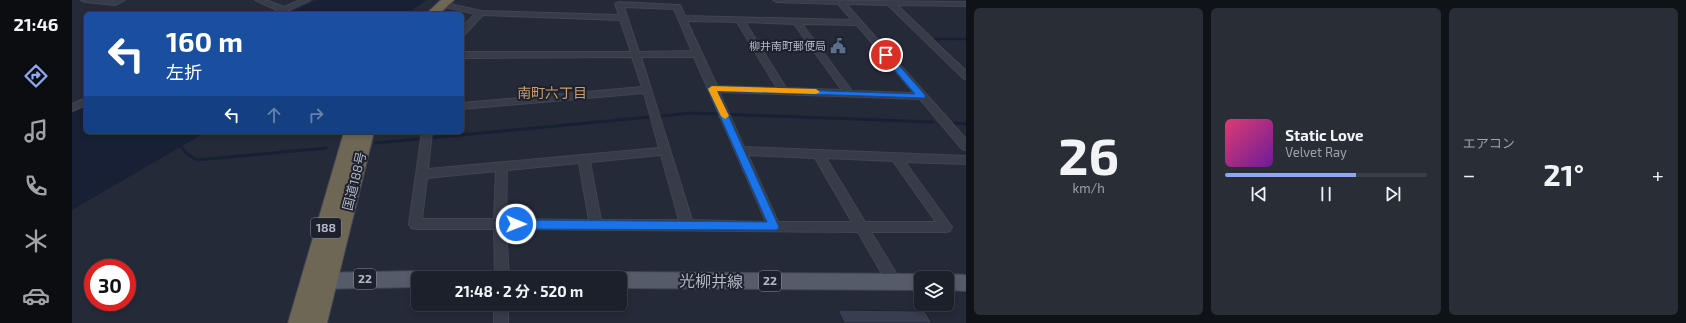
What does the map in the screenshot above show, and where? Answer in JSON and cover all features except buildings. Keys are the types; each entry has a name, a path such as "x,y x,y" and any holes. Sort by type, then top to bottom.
{"highway":[{"path":"434,12 446,2"},
{"name":"国道188号","path":"316,323 319,281 352,134"},
{"name":"国道188号","path":"299,323 319,281 365,134"}],"main road":[{"name":"22","path":"319,281 411,279"},
{"name":"光柳井線","path":"627,280 914,282"},
{"path":"954,282 966,283"}],"street":[{"path":"85,0 116,3 121,0"},
{"path":"259,0 284,10"},
{"path":"280,12 306,0"},
{"path":"777,0 966,4"},
{"path":"840,1 966,146"},
{"path":"446,2 481,13 624,18"},
{"path":"890,2 966,76"},
{"path":"687,225 648,90 619,4 677,7 774,227"},
{"path":"464,30 481,13"},
{"path":"682,18 859,23"},
{"path":"740,20 783,91"},
{"path":"796,21 849,93"},
{"path":"464,55 635,53 698,54"},
{"path":"712,89 922,96"},
{"path":"464,106 648,90"},
{"path":"72,108 84,102"},
{"path":"427,134 415,224 946,227 897,158"},
{"path":"421,174 665,151"},
{"path":"741,151 966,160"},
{"path":"818,154 894,282"},
{"path":"584,159 596,226"},
{"path":"502,167 500,224 502,271"},
{"path":"501,323 502,311"}],"water":[{"path":"317,0 427,0 409,12 290,12"},
{"path":"84,107 84,134 203,134 72,210 72,113"}],"waterway":[{"path":"955,61 934,39 966,39"},
{"path":"376,143 692,113 933,122"},
{"path":"955,123 966,124"},
{"path":"179,144 187,154 197,160 326,148"}],"slow traffic":[{"path":"725,116 712,89 816,92"}],"place":[{"name":"柳井南町郵便局","path":"838,46"}],"district":[{"name":"南町六丁目","path":"552,93"}],"route":[{"path":"516,224 774,227 712,89 922,96 886,55"}]}
